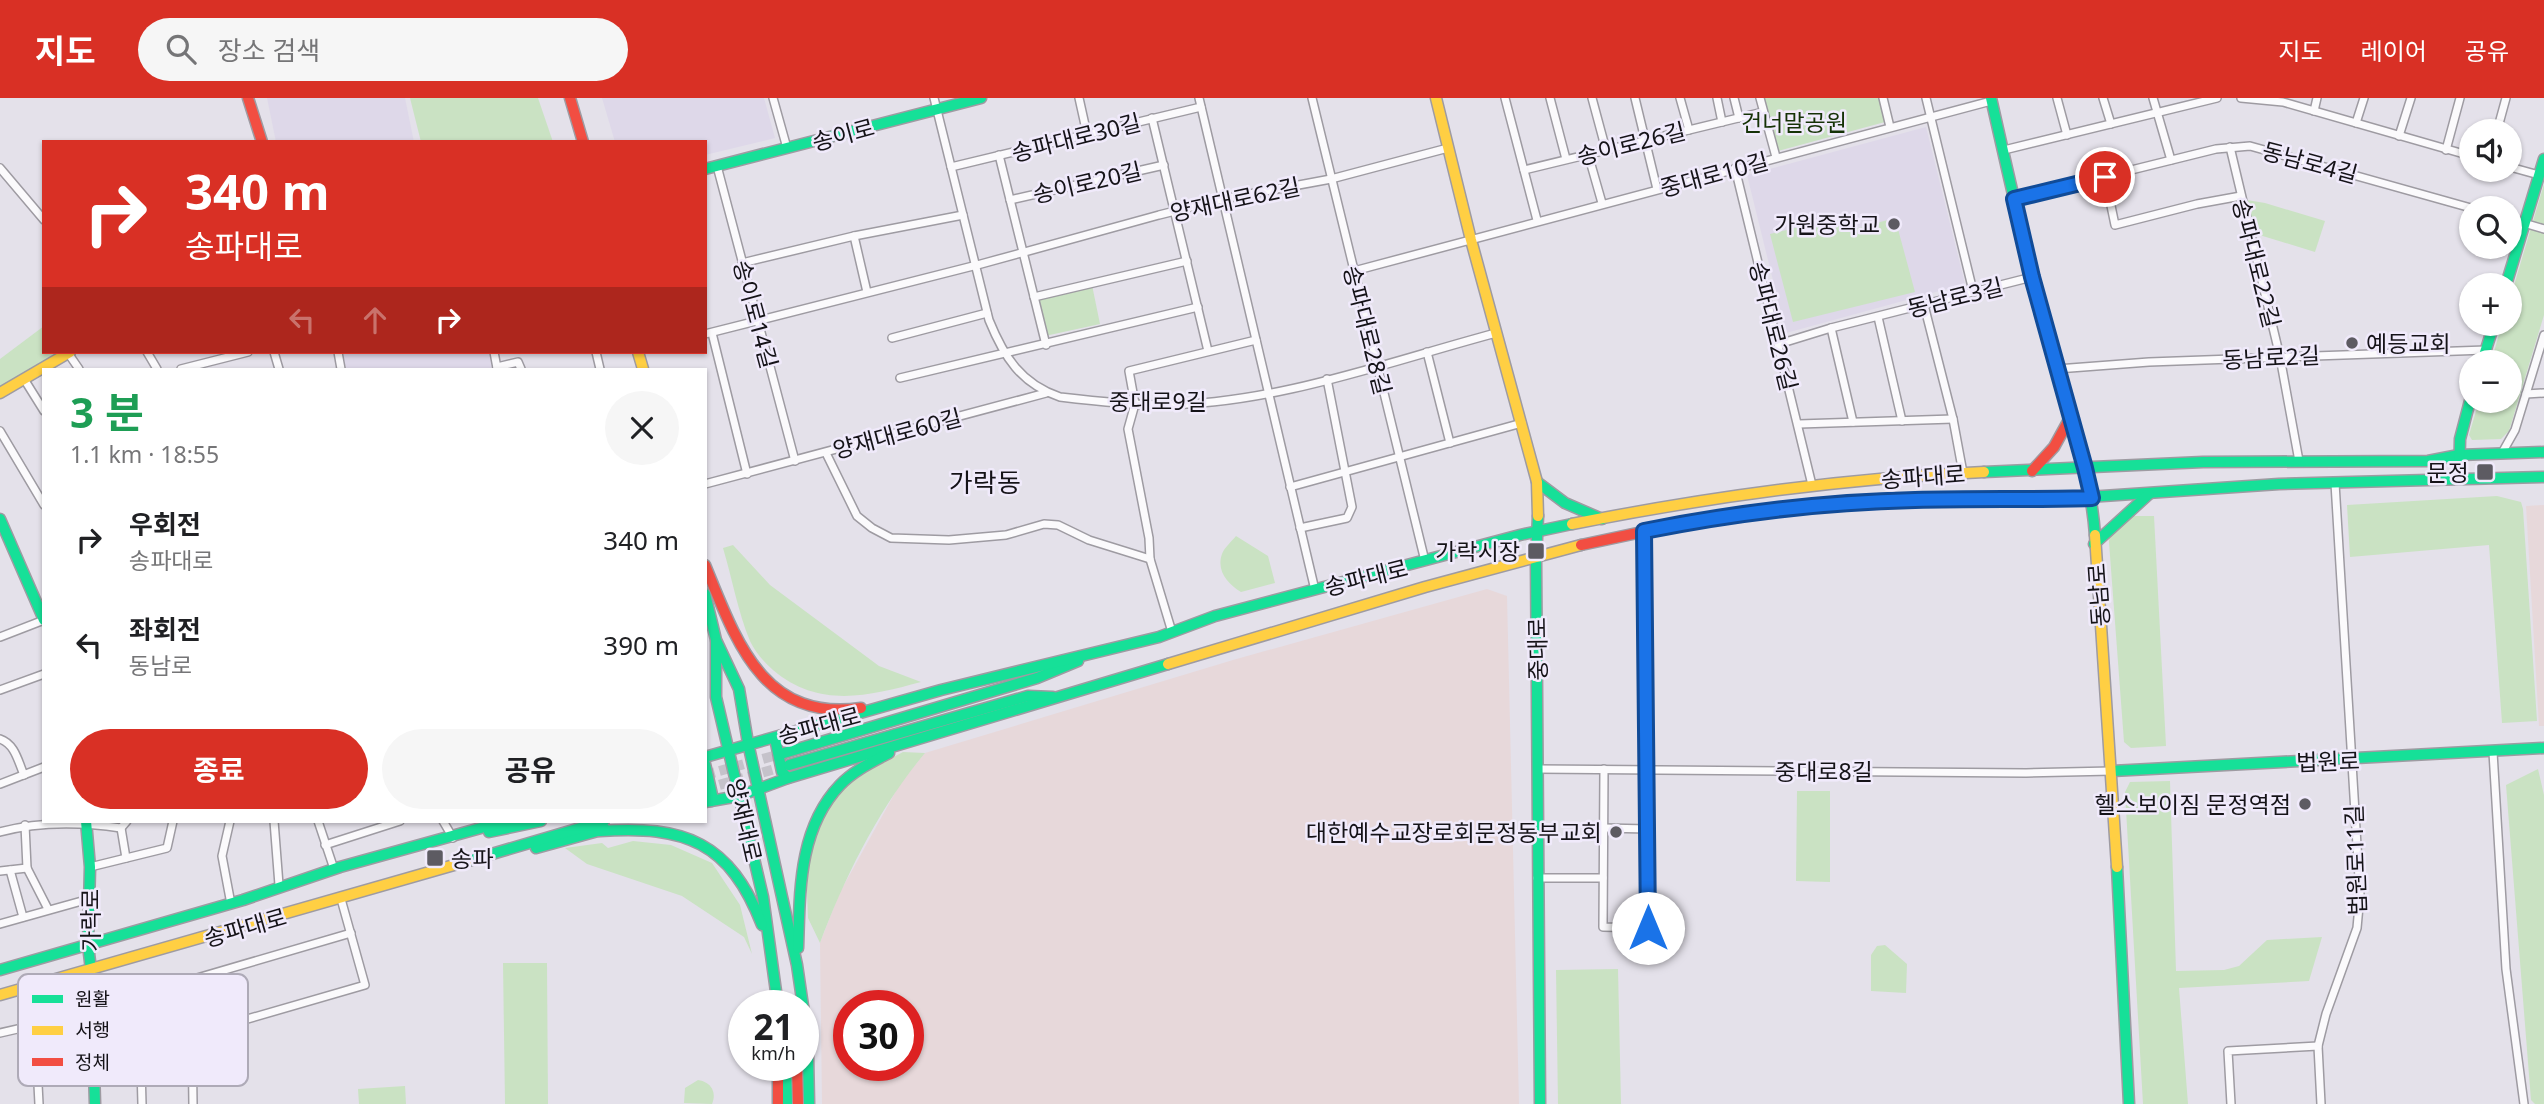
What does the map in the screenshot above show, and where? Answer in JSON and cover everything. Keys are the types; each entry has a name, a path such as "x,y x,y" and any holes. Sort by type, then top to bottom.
{"main road":[{"path":"248,98 261,140"},
{"path":"570,98 582,140"},
{"name":"송이로","path":"707,168 981,98"},
{"name":"중대로","path":"1436,98 1471,240 1538,482 1537,878 1540,1104"},
{"name":"동남로","path":"1991,99 2032,277 2092,498 2112,771 2129,1104"},
{"path":"2510,273 2544,159"},
{"path":"2486,350 2490,336"},
{"path":"42,368 66,354"},
{"path":"0,393 42,368"},
{"path":"2459,479 2459,439 2466,413"},
{"path":"2032,471 2058,444 2070,418"},
{"name":"송파대로","path":"707,756 1041,664 1095,654 1159,637 1215,616 1425,561 1537,532 1673,504 1905,475 2032,471 2123,464 2428,461 2459,455 2544,452"},
{"name":"송파대로","path":"907,743 1425,587 1569,548 1675,525 1805,507 1912,500 2092,498 2278,484 2544,477"},
{"path":"1538,482 1565,503 1602,519"},
{"path":"2094,544 2116,521 2151,492"},
{"path":"0,521 42,616"},
{"path":"707,570 742,653 757,674 773,686 802,704 834,711 894,705"},
{"name":"양재대로","path":"707,602 716,640 739,689 748,743 801,990"},
{"name":"양재대로","path":"716,640 716,697 763,897 777,990"},
{"path":"784,753 1037,678 1095,654"},
{"path":"789,765 1028,696 1059,697"},
{"path":"780,736 776,743 782,772 789,778"},
{"path":"708,801 739,796 789,778 907,743"},
{"path":"797,965 802,874 813,825 824,805 841,785 863,768 907,743"},
{"name":"법원로","path":"2112,771 2544,748"},
{"path":"707,773 712,795 708,801"},
{"name":"가락로","path":"87,823 90,867 88,945 91,974"},
{"name":"송파대로","path":"0,970 232,904 279,885 453,839 500,823"},
{"path":"453,839 531,823"},
{"path":"602,826 623,823"},
{"path":"602,826 668,832 689,838 726,861 736,871 752,897 773,958"},
{"name":"송파대로","path":"76,974 489,854 511,854 602,826"},
{"name":"송파대로","path":"0,995 18,990"},
{"path":"778,1081 778,1104"},
{"path":"786,1081 787,1104"},
{"path":"797,1081 798,1104"},
{"name":"양재대로","path":"809,1081 809,1104"},
{"name":"가락로","path":"94,1086 95,1104"}],"street":[{"path":"773,98 786,148"},
{"name":"중대로9길","path":"934,98 987,313 1004,354 1031,382 1047,393 1060,397 1135,404 1205,402 1269,393 1496,333"},
{"path":"1079,98 1087,134"},
{"name":"송파대로28길","path":"1311,98 1425,561"},
{"path":"1505,98 1537,220"},
{"path":"1550,98 1566,159"},
{"path":"1592,98 1606,150"},
{"path":"1635,98 1657,189"},
{"path":"1681,98 1689,130"},
{"path":"1717,98 1722,122"},
{"path":"1734,98 1739,118"},
{"path":"1759,98 1776,157"},
{"path":"1883,98 1890,127"},
{"path":"1926,98 1973,291"},
{"path":"2057,98 2067,135"},
{"path":"2104,98 2111,124"},
{"path":"2153,98 2171,160"},
{"path":"2004,150 2157,113 2203,99 2217,98"},
{"path":"2241,98 2268,99 2459,153"},
{"path":"2314,111 2318,98"},
{"path":"2356,124 2364,98"},
{"path":"2399,136 2411,98"},
{"path":"2446,150 2460,98"},
{"path":"2500,119 2506,98"},
{"name":"중대로10길","path":"1471,240 1991,99"},
{"name":"송파대로30길","path":"951,167 1152,118 1200,102 1315,590"},
{"name":"송이로26길","path":"1524,170 1763,112"},
{"name":"송이로20길","path":"1152,118 1208,351"},
{"name":"동남로4길","path":"2014,199 2171,160 2230,147 2250,146 2459,205"},
{"name":"송파대로22길","path":"2230,147 2280,357 2299,461"},
{"name":"양재대로62길","path":"709,334 1175,211 1331,179 1448,148"},
{"path":"1588,154 1602,203"},
{"path":"999,155 1046,345"},
{"name":"송이로20길","path":"1010,200 1164,165"},
{"name":"송이로14길","path":"717,166 794,461"},
{"path":"0,168 42,218"},
{"name":"송파대로26길","path":"1735,168 1812,485"},
{"path":"2522,170 2539,175"},
{"path":"2105,177 2115,226 2197,204 2241,196"},
{"path":"743,264 854,236 963,215"},
{"path":"2524,224 2544,229"},
{"path":"854,236 867,292"},
{"path":"1354,271 1471,240"},
{"path":"1034,297 1187,261"},
{"name":"동남로3길","path":"1779,344 1831,328 2032,277"},
{"path":"1924,305 1963,472"},
{"path":"900,378 1198,307"},
{"path":"892,338 987,313"},
{"name":"동남로3길","path":"1878,317 1902,421"},
{"path":"1831,328 1853,422"},
{"path":"709,334 747,474"},
{"path":"2502,453 2515,430 2544,335"},
{"path":"1172,632 1150,559 1149,538 1128,429 1135,404 1129,371 1256,340"},
{"name":"동남로2길","path":"2057,369 2149,362 2459,351"},
{"path":"1427,352 1450,443"},
{"path":"185,368 240,354"},
{"path":"497,368 518,362 521,368"},
{"path":"24,379 42,408"},
{"path":"1300,528 1347,517 1352,507 1327,379"},
{"name":"양재대로60길","path":"707,484 1047,393"},
{"path":"2526,394 2544,393"},
{"path":"1799,424 1952,419"},
{"path":"1290,486 1522,423"},
{"path":"0,431 42,502"},
{"path":"825,453 857,516 891,538 949,540 1006,535 1044,524 1058,525 1088,540 1150,559"},
{"name":"법원로11길","path":"2321,1104 2318,1046 2326,1014 2357,928 2360,895 2335,483"},
{"path":"1604,769 1603,927 1648,928 1644,531"},
{"path":"0,637 42,621"},
{"path":"0,690 42,675"},
{"path":"0,739 14,748 24,775"},
{"path":"2493,752 2506,969 2524,1104"},
{"path":"0,784 42,768"},
{"name":"중대로8길","path":"1537,769 2026,773 2112,771"},
{"path":"0,832 25,825 66,823"},
{"path":"93,823 121,828"},
{"path":"125,823 121,828 125,859"},
{"path":"90,867 167,848 173,823"},
{"name":"송파대로","path":"230,823 222,856 232,904"},
{"name":"송파대로","path":"274,823 279,885"},
{"path":"319,823 334,869"},
{"path":"325,845 394,823"},
{"path":"444,823 453,839"},
{"path":"25,825 27,868 48,909"},
{"path":"1604,828 1648,829"},
{"path":"0,871 27,868"},
{"path":"10,870 23,917"},
{"path":"1537,878 1603,878"},
{"path":"248,1019 365,985 341,898"},
{"path":"0,924 89,899"},
{"path":"211,974 351,933"},
{"path":"0,1033 18,1029"},
{"path":"2231,1104 2228,1051 2318,1046"},
{"path":"38,1086 39,1104"},
{"path":"142,1086 142,1104"},
{"path":"193,1086 193,1104"}],"shaded area":[{"path":"267,98 405,98 414,140 276,140"},
{"path":"602,98 764,98 775,138 707,155 707,140 614,140"},
{"path":"1926,127 1965,284 1786,333 1747,175"},
{"path":"343,354 489,354 492,368 346,368"},
{"path":"2544,505 2544,726 2539,726 2526,506"},
{"path":"1487,589 1507,596 1519,1104 822,1104 820,943 839,894 901,782 925,753 1233,660"}],"green space":[{"path":"410,98 538,98 552,140 420,140"},
{"name":"건너말공원","path":"1763,98 1879,98 1885,122 1778,151"},
{"path":"2544,184 2544,315 2522,388 2522,350 2494,350 2499,336 2522,336 2522,273 2518,273"},
{"path":"2247,200 2325,221 2315,252 2253,233"},
{"path":"1845,216 1847,231 1895,218 1915,292 1793,322 1770,234"},
{"path":"1092,285 1100,324 1045,336 1036,299"},
{"path":"42,328 42,354 61,354 0,390 0,359"},
{"path":"2475,413 2514,413 2509,431 2501,439 2472,440 2469,435"},
{"path":"2497,496 2521,502 2523,509 2537,721 2502,723 2489,545 2350,557 2347,505"},
{"path":"2117,516 2154,516 2166,746 2131,748 2124,742 2108,529"},
{"path":"1236,536 1268,556 1275,583 1241,592 1228,581 1222,571 1222,554"},
{"path":"733,545 770,585 879,666 921,682 863,695 826,695 790,682 773,670 754,649 742,618 723,548"},
{"path":"903,752 925,753 893,796 865,843 840,893 820,943 808,918 806,869 812,840 823,812 842,788"},
{"path":"2538,769 2544,795 2544,1104 2535,1104 2531,1100 2506,785"},
{"path":"2170,781 2176,971 2224,970 2239,966 2267,940 2322,937 2309,981 2179,988 2188,1104 2143,1104 2125,792 2130,782"},
{"path":"1797,791 1830,791 1830,882 1796,881"},
{"path":"633,841 671,845 712,863 740,905 752,954 744,937 682,896 587,864 565,848 602,843 608,848"},
{"path":"1885,945 1907,964 1906,993 1871,991 1871,955 1877,946"},
{"path":"503,963 547,963 548,1104 505,1104"},
{"path":"1618,969 1621,1104 1558,1104 1556,970"},
{"path":"698,1080 712,1088 712,1104 684,1103 685,1088"},
{"path":"405,1086 406,1104 359,1104 358,1089"}],"tunnel":[{"path":"707,774 784,753"},
{"path":"707,788 789,765"}],"traffic: fast":[{"path":"707,168 981,98"},
{"path":"1991,98 2040,308 2083,460 2095,535"},
{"path":"2510,273 2544,159"},
{"path":"2486,350 2490,336"},
{"path":"2459,479 2460,439 2467,413"},
{"path":"1984,472 2203,462 2428,461 2459,455 2544,452"},
{"path":"1885,502 2059,499 2279,484 2544,477"},
{"path":"1537,482 1565,503 1602,519"},
{"path":"2094,544 2149,494"},
{"path":"1538,516 1536,559 1540,1104"},
{"path":"0,519 42,615"},
{"path":"707,756 941,690 1159,637 1215,616 1520,535 1572,524"},
{"path":"707,602 716,640 739,689 801,990"},
{"path":"716,642 716,697 763,897 776,990"},
{"path":"784,753 1037,678 1078,661"},
{"path":"707,802 739,796 788,778 1168,664"},
{"path":"789,765 1028,696 1053,697"},
{"path":"780,736 776,743 782,772 788,778"},
{"path":"2112,771 2544,748"},
{"path":"798,948 801,883 809,841 816,821 826,802 845,780 889,753"},
{"path":"707,773 711,801"},
{"path":"86,823 90,867 88,945 91,974"},
{"path":"0,970 243,900 340,867 499,823"},
{"path":"489,832 532,823"},
{"path":"468,861 597,823"},
{"path":"536,848 605,829"},
{"path":"600,831 657,831 680,836 701,845 719,857 735,874 762,925"},
{"path":"2117,867 2129,1104"},
{"path":"786,1081 787,1104"},
{"path":"809,1081 809,1104"},
{"path":"94,1086 95,1104"}],"traffic: slow":[{"path":"1436,98 1471,240 1537,482 1538,516"},
{"path":"43,368 67,354"},
{"path":"639,354 643,368"},
{"path":"0,393 42,368"},
{"path":"1572,524 1777,490 1984,472"},
{"path":"2095,535 2117,867"},
{"path":"1168,664 1425,587 1581,545"},
{"path":"73,974 468,861"},
{"path":"0,995 18,990"}],"traffic: jam":[{"path":"248,98 261,140"},
{"path":"570,98 582,140"},
{"path":"2032,471 2054,447 2070,418"},
{"path":"1581,545 1675,525 1805,507 1885,502"},
{"path":"707,570 742,647 776,689 799,702 827,709 861,708"},
{"path":"778,1081 778,1104"},
{"path":"797,1081 798,1104"}],"place":[{"name":"가원중학교","path":"1894,224"},
{"name":"예등교회","path":"2352,343"},
{"name":"문정","path":"2485,472"},
{"name":"가락시장","path":"1536,551"},
{"name":"헬스보이짐 문정역점","path":"2305,804"},
{"name":"대한예수교장로회문정동부교회","path":"1616,832"},
{"name":"송파","path":"435,858"}],"district":[{"name":"가락동","path":"985,482"}],"route":[{"path":"1648,928 1644,531 1805,507 1912,500 2092,498 2032,277 2014,199 2105,177"}]}
